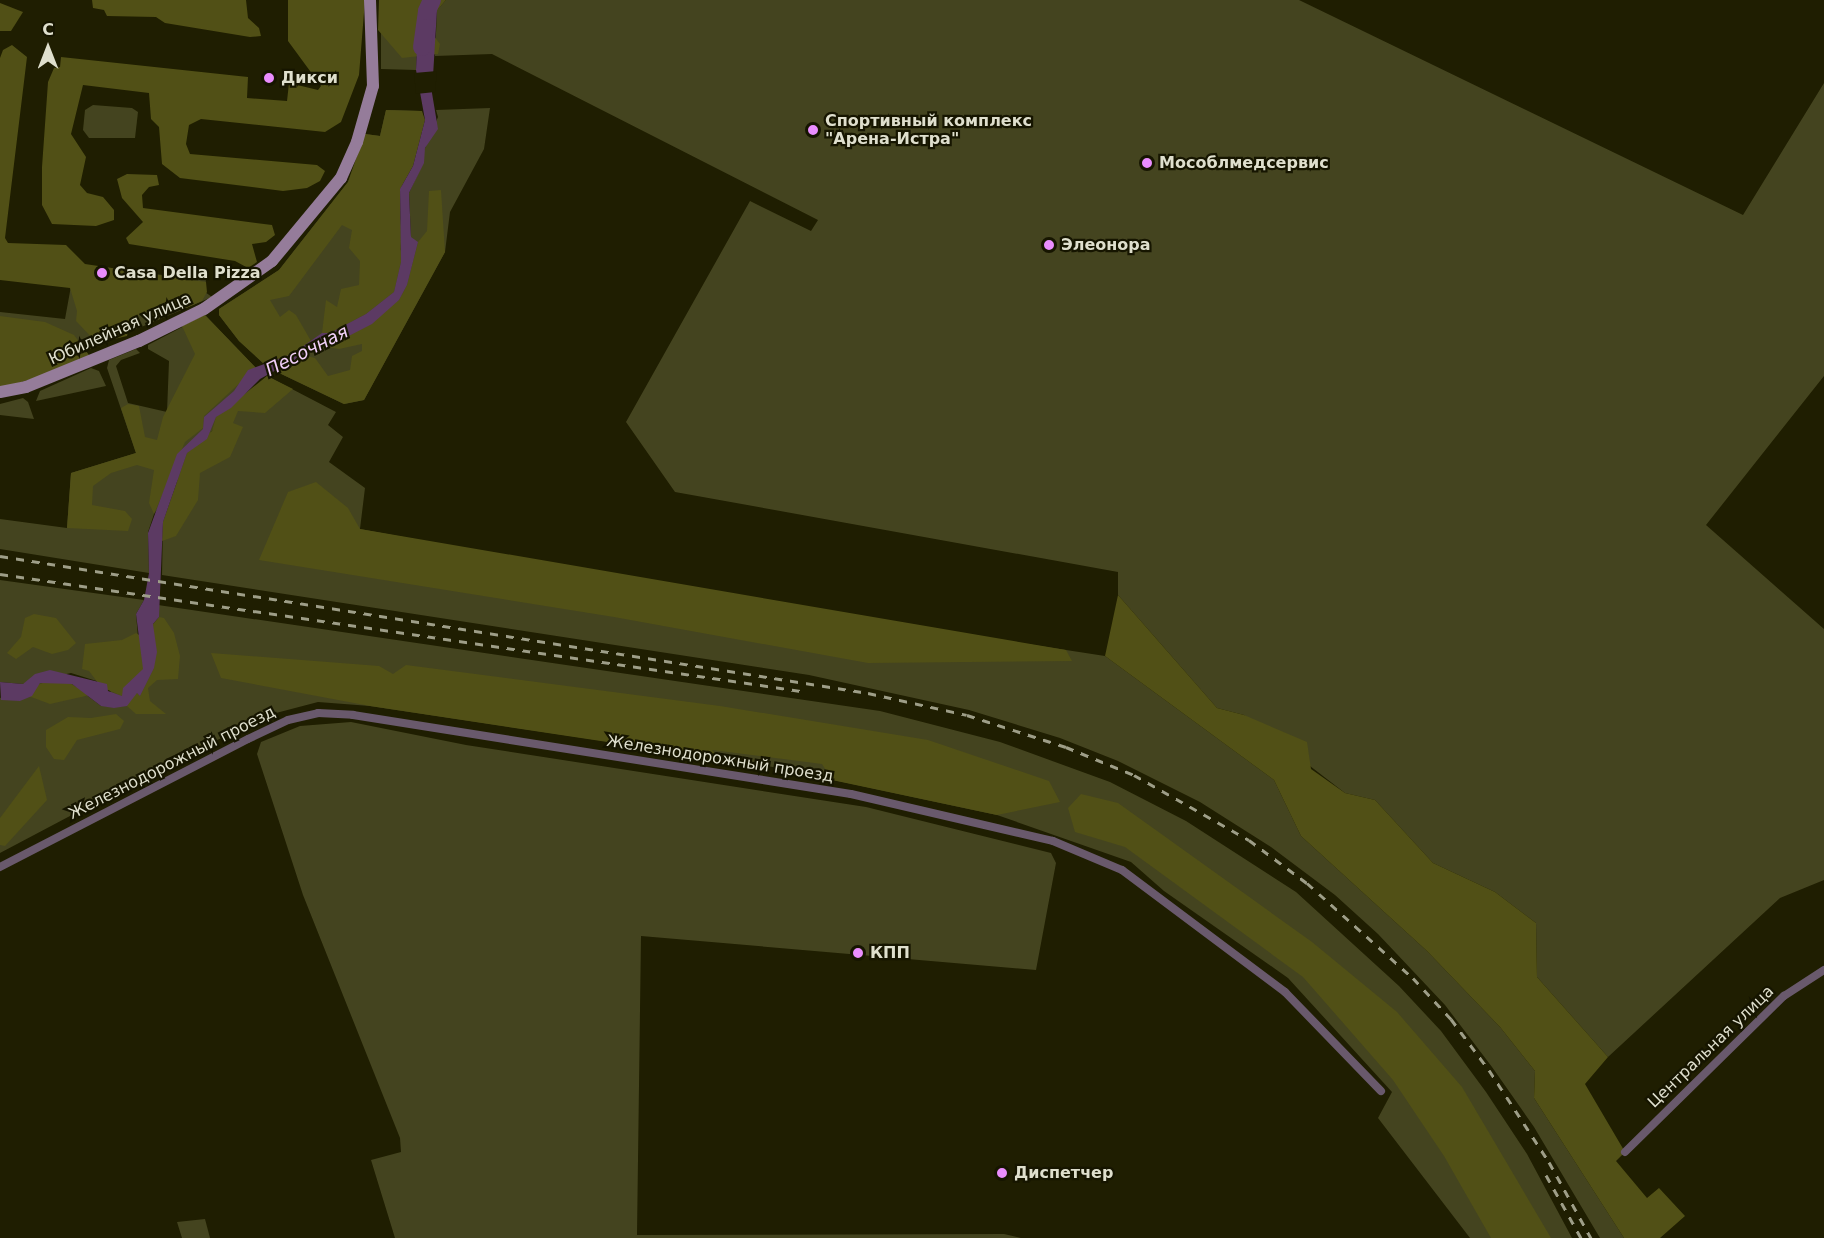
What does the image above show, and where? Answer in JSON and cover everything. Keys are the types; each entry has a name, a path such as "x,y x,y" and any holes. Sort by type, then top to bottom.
{"street":[{"name":"Юбилейная улица","path":"0,392 26,387 139,341 204,309 272,261 341,178 357,142 373,86 370,0"},
{"name":"Железнодорожный проезд","path":"0,867 248,739 288,720 318,713 352,715 851,794 1053,841 1122,870 1285,992 1381,1091"},
{"name":"Центральная улица","path":"1625,1152 1784,996 1824,970"}],"shaded area":[{"path":"92,0 246,0 248,18 259,28 261,36 250,37 165,23 156,17 107,16 104,10 93,8"},
{"path":"288,0 365,0 359,75 341,122 325,132 201,119 189,125 186,144 190,154 317,165 325,171 320,181 307,188 283,191 180,178 162,164 159,127 151,119 149,93 83,85 71,134 86,157 80,185 87,193 103,197 114,210 114,220 96,226 52,224 42,205 42,167 48,82 54,68 60,67 61,57 248,77 247,98 287,101 289,83 318,90 321,86 288,41"},
{"path":"379,0 446,0 420,30 434,36 440,44 438,54 402,58 378,30"},
{"path":"381,0 417,47 416,70 381,69"},
{"path":"446,0 1299,0 1743,215 1824,83 1824,376 1706,525 1824,629 1824,880 1780,898 1608,1057 1537,977 1536,923 1495,892 1433,863 1375,800 1345,793 1244,715 1217,708 1118,595 1118,572 675,492 626,422 750,201 811,231 818,220 492,54 435,56 437,10"},
{"path":"0,3 23,12 11,31 0,31"},
{"path":"12,45 27,57 5,238 8,243 66,245 85,264 206,282 207,292 202,301 184,309 155,307 131,319 127,336 97,343 76,321 77,311 70,288 0,280 0,58 3,50"},
{"path":"93,105 132,108 138,112 135,138 89,138 83,130 85,110"},
{"path":"490,108 484,149 450,212 445,252 364,400 344,404 275,371 329,341 411,237 409,193 423,163 423,153 438,117 436,110"},
{"path":"386,110 422,111 398,200 402,235 394,292 292,354 263,363 239,341 219,315 219,309 279,270 348,182 365,134 380,136"},
{"path":"386,110 422,111 425,120 413,166 400,189 401,262 394,292 366,314 330,333 322,333 326,300 337,307 341,289 359,285 360,261 349,248 352,230 342,225 289,296 270,300 280,317 289,310 296,315 311,341 280,361 263,363 239,341 219,315 219,309 279,270 348,182 365,134 380,136"},
{"path":"127,174 157,175 159,185 149,187 142,195 143,208 272,225 275,235 266,242 252,244 257,262 248,268 235,261 129,244 126,238 143,222 122,198 117,179"},
{"path":"441,190 445,252 364,400 344,404 275,371 307,356 315,358 328,376 350,370 352,356 362,351 362,344 339,349 321,346 341,340 399,300 407,285 418,242 427,231 429,191"},
{"path":"111,270 206,279 205,292 212,297 0,387 0,312 65,319 73,275"},
{"path":"205,315 256,368 154,514 148,532 149,573 0,549 0,519 67,528 71,473 136,453 107,368 109,360 136,349 140,353 121,360 116,366 128,403 167,412 169,361 148,349 148,345"},
{"path":"205,315 256,368 204,416 203,428 185,442 154,514 149,503 154,470 137,465 111,473 93,486 92,505 125,511 132,519 128,531 67,528 71,473 136,453 121,408 128,404 139,406 145,437 157,440 163,417 195,354 182,326"},
{"path":"0,316 45,322 74,335 89,355 83,363 9,386 0,386"},
{"path":"91,368 99,371 106,386 36,401 40,391"},
{"path":"267,376 336,412 328,425 343,437 329,462 365,488 360,529 732,598 1105,656 1274,780 1301,836 1427,951 1500,1027 1535,1071 1534,1098 1624,1238 1600,1238 1534,1127 1492,1067 1445,1005 1378,934 1335,895 1271,847 1200,802 1118,761 1060,738 969,710 809,675 162,575 163,522 183,466"},
{"path":"267,376 293,389 265,413 238,411 233,423 243,427 230,457 200,473 198,500 176,536 162,541 163,522 187,453 212,431 216,417"},
{"path":"23,398 28,402 34,419 0,415 0,404"},
{"path":"316,482 348,508 360,529 1066,650 1072,661 868,663 614,617 259,560 288,492"},
{"path":"0,580 144,600 136,614 139,649 106,684 71,673 23,684 0,682"},
{"path":"1118,595 1217,708 1244,715 1307,742 1311,769 1345,793 1375,800 1433,863 1495,892 1536,923 1537,977 1608,1057 1585,1084 1625,1152 1616,1161 1647,1198 1659,1188 1685,1216 1660,1238 1624,1238 1534,1098 1535,1071 1500,1027 1427,951 1301,836 1274,780 1105,656"},
{"path":"158,605 880,711 1000,742 1110,782 1186,821 1296,892 1399,986 1441,1031 1486,1092 1527,1154 1572,1238 1470,1238 1378,1118 1392,1092 1288,978 1164,891 1131,862 997,815 758,764 370,706 318,702 276,713 191,752 0,853 0,698 40,683 72,684 101,706 159,617"},
{"path":"34,614 56,618 76,643 68,650 52,654 33,647 16,659 7,653 21,637 25,618"},
{"path":"159,617 164,618 174,633 180,656 178,679 157,680 148,688 150,701 166,714 136,714 127,706 129,699 101,687 89,671 82,669 85,644 122,640 136,633 144,638 150,669 130,698 137,693 140,696 154,668 153,624"},
{"path":"211,653 379,666 393,674 406,665 720,706 928,740 1049,781 1060,802 997,815 832,780 822,764 712,750 720,759 370,706 221,678"},
{"path":"48,681 68,682 90,695 50,704 26,695 32,687"},
{"path":"116,714 124,721 120,729 77,740 64,760 54,759 46,747 46,730 68,717 91,718"},
{"path":"351,722 466,745 866,807 1051,853 1056,863 1036,970 641,936 637,1235 1004,1234 1021,1238 395,1238 371,1160 401,1152 400,1138 303,895 257,754 261,742 300,726"},
{"path":"39,766 47,800 5,846 0,845 0,818"},
{"path":"1081,794 1118,803 1312,942 1397,1012 1462,1087 1551,1238 1491,1238 1444,1156 1393,1080 1303,977 1125,847 1075,832 1068,808"},
{"path":"205,1219 210,1238 182,1238 177,1222"}],"water":[{"path":"437,10 432,93 438,129 425,148 424,163 409,193 411,237 418,242 407,285 399,300 372,324 341,340 329,341 260,379 231,408 216,417 207,439 187,453 163,522 159,617 153,624 157,652 154,668 140,696 137,693 127,706 114,708 101,706 72,684 40,683 32,696 20,701 1,700 0,682 23,684 35,674 50,670 107,684 108,691 122,696 123,688 143,669 136,614 144,600 149,573 148,533 177,454 203,429 204,417 234,391 248,370 292,354 322,333 330,333 366,314 394,292 401,262 400,189 413,166 425,120 416,70 417,47 420,30"}],"pier":[{"path":"437,71 435,92 416,94 414,73"}],"waterway":[{"name":"Песочная","path":"422,47 427,11 432,0"}],"railway":[{"path":"0,556 868,693 967,715 1066,747 1134,775 1249,840 1307,883 1413,978 1451,1019 1489,1070 1549,1162 1591,1238"},
{"path":"0,574 801,691"},
{"path":"1546,1175 1581,1238"}],"place":[{"name":"Дикси","path":"269,78"},
{"name":"Спортивный комплекс \"Арена-Истра\"","path":"813,130"},
{"name":"Мособлмедсервис","path":"1147,163"},
{"name":"Элеонора","path":"1049,245"},
{"name":"Casa Della Pizza","path":"102,273"},
{"name":"КПП","path":"858,953"},
{"name":"Диспетчер","path":"1002,1173"}]}
